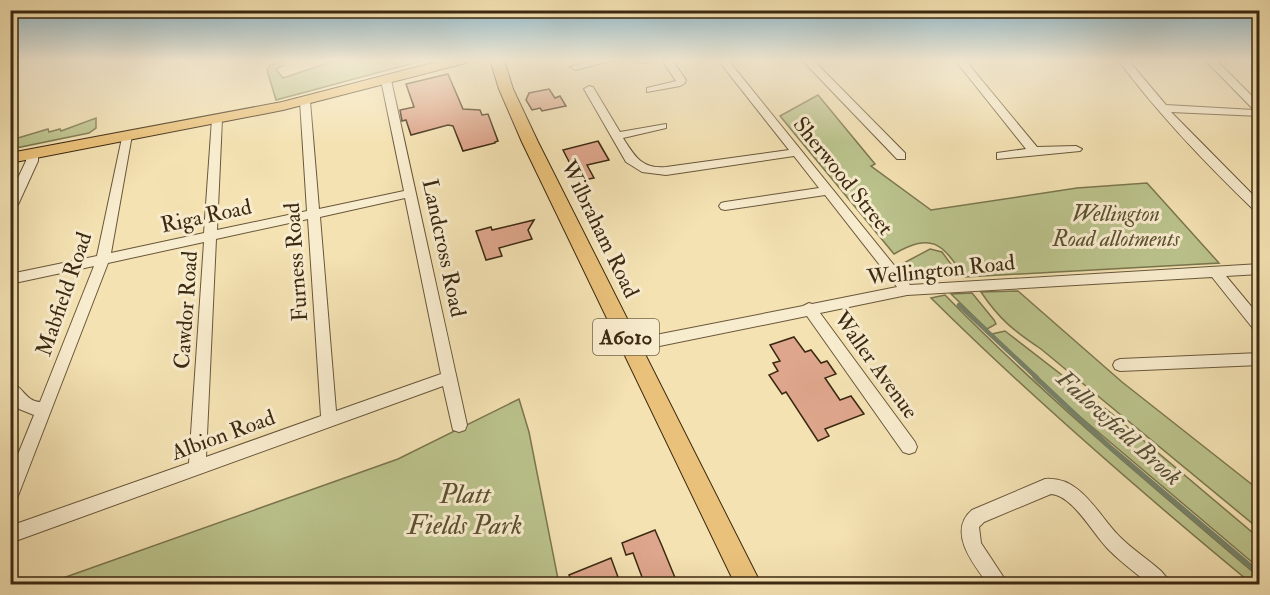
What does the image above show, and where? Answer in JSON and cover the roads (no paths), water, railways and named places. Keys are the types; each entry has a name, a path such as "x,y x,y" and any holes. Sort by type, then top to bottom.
{"highway":[{"path":"10,158 217,119 356,88"},
{"name":"Wilbraham Road","path":"506,89 748,585"}],"street":[{"name":"Landcross Road","path":"388,88 459,425"},
{"path":"651,90 660,88"},
{"name":"Sherwood Street","path":"745,88 907,290"},
{"path":"834,88 901,156"},
{"path":"983,88 1034,151"},
{"path":"1145,88 1197,149 1260,209"},
{"path":"1237,88 1260,112"},
{"path":"589,89 636,166 657,171 796,152"},
{"name":"Furness Road","path":"305,101 329,420"},
{"path":"1161,108 1260,112"},
{"name":"Cawdor Road","path":"197,468 217,119"},
{"path":"618,136 662,126"},
{"name":"Mabfield Road","path":"10,496 103,260 127,135"},
{"path":"1001,156 1034,151 1076,149"},
{"path":"10,209 32,161 32,155"},
{"path":"724,206 827,191"},
{"name":"Riga Road","path":"10,279 411,193"},
{"name":"Wellington Road","path":"630,345 907,290 1260,269"},
{"path":"1216,273 1260,327"},
{"name":"Waller Avenue","path":"809,308 909,447"},
{"path":"1120,365 1260,359"},
{"name":"Albion Road","path":"10,536 450,377"},
{"path":"10,388 25,406 34,409 46,408"},
{"path":"999,585 976,552 968,535 970,523 978,516 1045,487 1056,485 1069,492 1084,506 1108,537 1151,573 1161,585"}],"waterway":[{"name":"Fallowfield Brook","path":"959,305 1037,378"},
{"name":"Fallowfield Brook","path":"1035,377 1111,448 1260,574"}],"park label":[{"name":"Wellington Road allotments","path":"1116,226"},
{"name":"Platt Fields Park","path":"465,510"}]}
